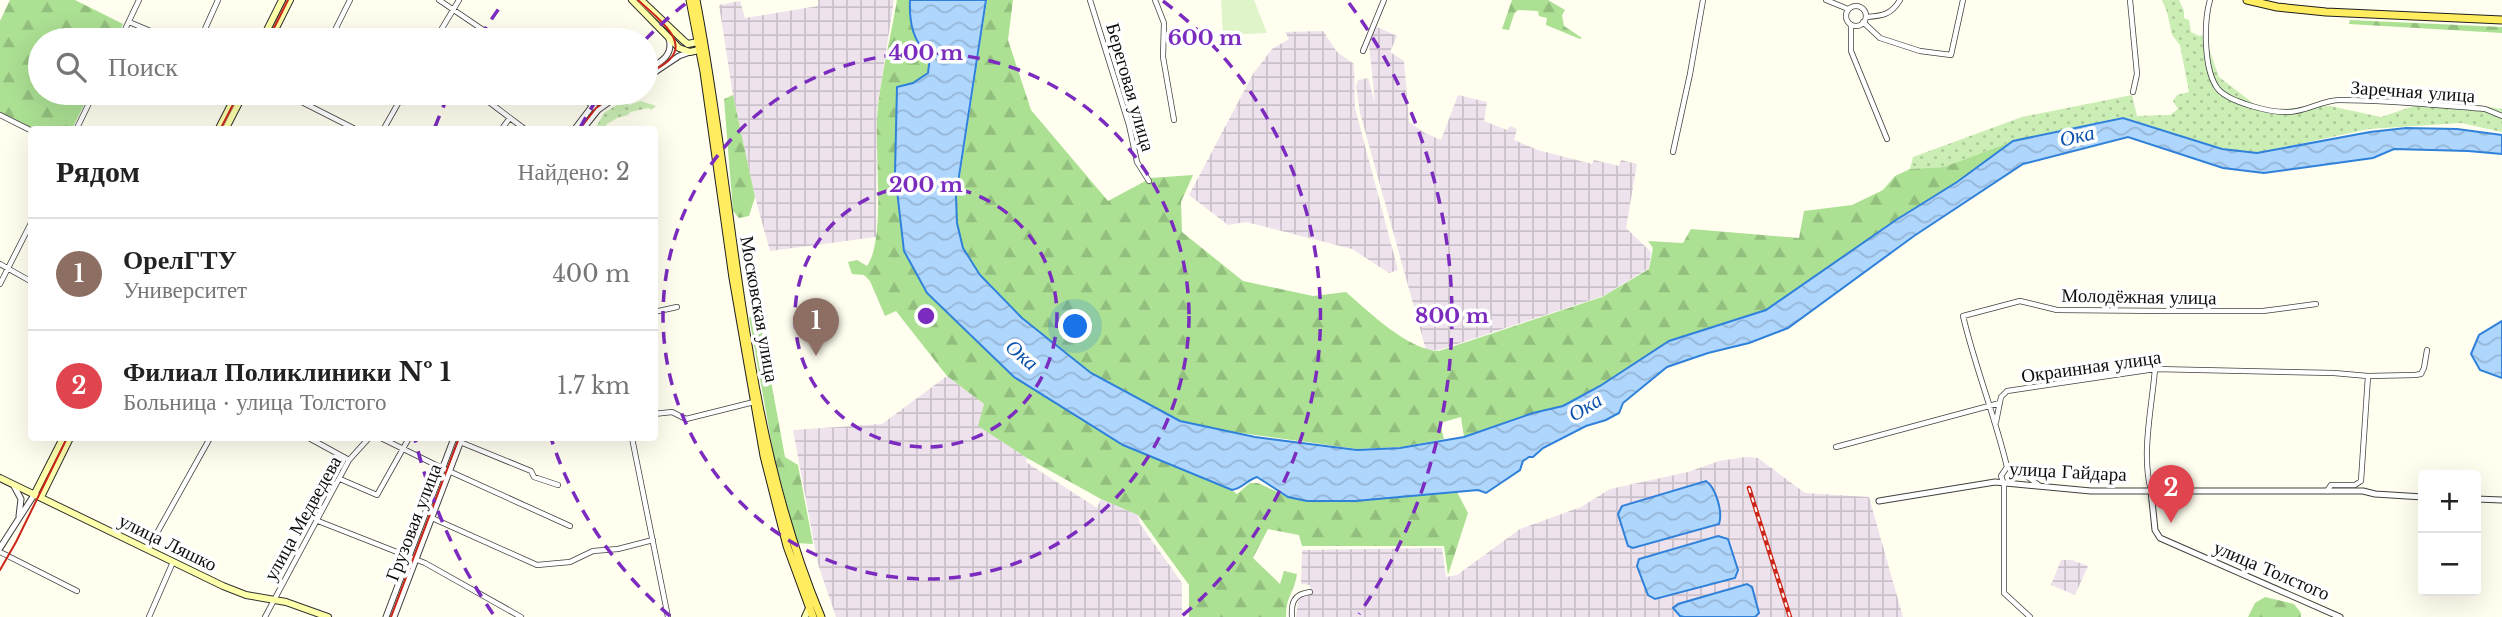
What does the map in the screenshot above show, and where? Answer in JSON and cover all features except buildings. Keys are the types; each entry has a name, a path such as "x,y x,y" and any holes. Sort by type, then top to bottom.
{"main road":[{"path":"268,28 282,0"},
{"path":"276,28 290,0"},
{"path":"632,0 679,48 690,52 702,46"},
{"path":"641,0 688,44 702,46"},
{"name":"Московская улица","path":"690,0 702,46"},
{"name":"Московская улица","path":"696,0 754,402 775,504 812,605 821,617"},
{"path":"2248,0 2277,7 2326,12 2502,20"},
{"path":"220,126 231,105"},
{"path":"227,126 238,105"},
{"name":"Московская улица","path":"748,352 779,490 812,605 813,617"},
{"path":"37,496 62,441"},
{"path":"37,496 68,441"},
{"name":"улица Ляшко","path":"0,478 234,591 296,605 328,617"},
{"path":"805,617 812,605"}],"street":[{"path":"126,28 139,0"},
{"path":"205,28 218,0"},
{"path":"336,28 350,0"},
{"path":"439,0 480,28"},
{"path":"443,28 459,0"},
{"name":"Береговая улица","path":"1090,0 1129,125 1137,162 1149,181"},
{"path":"1155,0 1164,23 1163,57 1174,120"},
{"path":"1363,51 1384,0"},
{"path":"1673,152 1703,0"},
{"path":"1826,0 1848,9 1861,7 1864,20 1880,38 1920,51 1951,55 1963,0"},
{"path":"1848,9 1846,18 1857,26 1864,20 1885,16 1900,0"},
{"path":"2130,0 2137,74 2133,92"},
{"name":"Заречная улица","path":"2210,0 2205,32 2212,74 2221,92 2270,111 2290,113 2338,100 2485,109 2502,116"},
{"path":"129,22 143,28"},
{"path":"1851,24 1852,51 1887,139"},
{"path":"676,34 679,48 676,58"},
{"path":"667,36 670,47 667,56"},
{"path":"658,62 688,44"},
{"path":"658,70 690,52"},
{"path":"78,126 88,105"},
{"path":"308,105 349,126"},
{"path":"385,126 397,105"},
{"path":"492,105 520,126"},
{"path":"592,105 596,108"},
{"path":"578,126 599,105"},
{"path":"585,126 596,108 601,105"},
{"path":"0,116 28,129"},
{"path":"504,126 509,119"},
{"path":"0,284 28,228"},
{"path":"0,264 28,280"},
{"name":"Молодёжная улица","path":"1989,405 1963,316 2020,302 2057,310 2183,311 2263,311 2316,303"},
{"path":"658,311 677,307"},
{"name":"Окраинная улица","path":"1836,447 2000,403 2001,397 2007,391 2155,369 2368,376 2421,374 2427,350"},
{"path":"2151,491 2148,470 2155,369"},
{"path":"2327,491 2331,485 2355,485 2361,481 2368,376"},
{"path":"658,414 672,412 686,419 754,402"},
{"path":"1996,422 2000,403"},
{"path":"1989,405 2007,467 2001,476 2004,484 2004,593 2030,617"},
{"path":"148,549 208,441"},
{"path":"314,441 349,460"},
{"name":"улица Медведева","path":"265,617 349,460 366,441"},
{"path":"388,441 570,526"},
{"path":"340,479 377,495 409,441"},
{"name":"Грузовая улица","path":"386,617 453,441"},
{"name":"Грузовая улица","path":"394,617 461,441"},
{"path":"463,441 531,471 534,477 558,485"},
{"path":"633,441 668,617"},
{"path":"2007,467 2017,469 2040,486"},
{"name":"улица Гайдара","path":"1880,501 1987,482 2091,491 2363,491 2418,497"},
{"path":"13,486 19,493 21,504 17,523"},
{"name":"улица Толстого","path":"2151,491 2155,530 2160,538 2340,617"},
{"path":"37,496 0,550 77,591"},
{"path":"2481,499 2502,500"},
{"path":"432,517 537,565 570,562 593,551 618,549 653,540"},
{"path":"318,521 416,559 521,617"},
{"path":"149,617 173,562"},
{"path":"1292,617 1294,599 1300,593 1310,592"}],"shaded area":[{"path":"818,0 894,0 877,109 876,237 770,251 755,197 733,95 719,5 740,1 745,18 818,6"},
{"path":"1375,26 1397,36 1390,52 1404,61 1409,122 1425,133 1441,140 1458,95 1487,102 1484,121 1507,130 1510,126 1517,129 1514,140 1538,150 1592,164 1594,160 1619,166 1621,160 1637,164 1626,228 1651,252 1649,268 1603,296 1439,350 1426,350 1360,113 1356,86 1358,80 1368,78 1375,103 1369,44"},
{"path":"1323,31 1337,52 1354,64 1355,108 1398,270 1389,273 1352,249 1246,222 1228,225 1189,195 1253,74 1272,49 1289,39 1285,32"},
{"path":"947,376 984,404 979,426 1027,458 1026,462 1097,508 1101,499 1138,515 1140,524 1182,583 1182,617 836,617 818,564 793,430 882,424"},
{"path":"1758,458 1805,493 1869,497 1903,617 1296,617 1298,601 1310,594 1310,585 1301,584 1302,550 1442,548 1446,577 1457,575 1520,529 1581,507 1610,489 1688,472 1719,461"},
{"path":"2061,560 2072,560 2088,566 2075,595 2051,585"}],"green space":[{"path":"10,0 75,0 123,24 121,28 28,28 28,105 84,105 74,126 28,126 0,112 0,21"},
{"path":"897,0 910,0 915,38 930,57 928,73 913,83 897,87 895,173 904,251 1237,494 1250,483 1258,483 1288,497 1307,501 1355,501 1457,492 1468,513 1448,575 1444,546 1302,546 1299,535 1268,529 1253,558 1280,584 1284,571 1297,574 1287,604 1286,617 1189,617 1189,585 1138,515 1101,499 1027,458 978,426 984,404 947,376 896,311 885,316 870,281 864,275 852,274 848,262 857,260 867,266 873,253 878,213 878,106"},
{"path":"987,0 1013,0 1008,40 1031,110 1108,201 1151,178 1193,175 1181,202 1182,232 1243,281 1313,296 1346,292 1402,337 1427,349 1439,351 1602,297 1649,269 1653,248 1648,241 1683,243 1691,229 1799,238 1804,211 1852,205 1883,190 1895,176 1910,169 1944,167 2013,141 1957,182 1898,218 1766,310 1669,341 1600,386 1563,406 1533,413 1464,437 1461,417 1440,423 1444,439 1401,447 1357,449 1211,429 1180,420 1156,409 1092,373 1023,318 981,275 964,249 957,224 957,196"},
{"path":"1221,0 1254,0 1267,33 1223,35"},
{"path":"1512,0 1548,0 1565,10 1562,15 1564,26 1582,38 1546,25 1547,18 1539,16 1538,11 1518,10 1509,30 1502,29"},
{"path":"2162,0 2179,0 2184,18 2189,20 2191,32 2204,35 2219,77 2262,110 2330,106 2381,117 2414,106 2417,96 2502,109 2502,132 2461,123 2369,129 2257,153 2222,149 2123,117 2013,141 1944,167 1910,169 1913,157 2022,117 2132,95 2137,116 2170,115 2178,109 2173,101 2177,95 2189,92 2180,45 2172,35"},
{"path":"2350,20 2502,27 2502,33 2349,24"},
{"path":"733,95 755,197 749,216 739,218 733,211 724,99"},
{"path":"617,105 656,106 651,110 649,108 630,112 606,126 597,126 604,113"},
{"path":"759,316 785,457 798,465 813,544 797,543 774,457 749,317"},
{"path":"2265,597 2294,604 2301,617 2248,617 2255,603"}],"water":[{"name":"Ока","path":"910,0 986,0 956,196 957,223 963,248 980,275 1022,318 1091,373 1180,421 1255,437 1357,450 1400,448 1464,437 1533,413 1563,406 1600,386 1669,341 1766,310 1896,220 1957,182 2013,141 2123,118 2222,149 2257,153 2406,128 2457,129 2502,135 2502,154 2394,149 2373,158 2264,173 2223,168 2128,137 2023,164 1914,236 1788,328 1749,343 1667,367 1623,403 1619,413 1543,448 1523,461 1520,470 1486,493 1478,490 1355,501 1307,501 1288,497 1257,477 1232,490 1123,445 1014,377 927,293 904,251 895,173 897,87 913,83 928,73 930,57 913,32"},
{"path":"2502,321 2502,378 2480,370 2471,354 2479,335"},
{"path":"1706,481 1718,501 1719,524 1633,548 1628,546 1618,514 1622,506"},
{"path":"1718,536 1728,539 1738,570 1735,578 1655,599 1648,595 1637,566 1639,559"},
{"path":"1747,584 1752,587 1759,613 1755,617 1684,617 1673,608 1678,604"}],"tram line":[{"path":"274,28 288,0"},
{"path":"638,0 666,27 675,43 675,51 670,59 658,68"},
{"path":"222,126 233,105"},
{"path":"582,126 600,105"},
{"path":"0,570 66,441"},
{"path":"391,617 458,441"}],"railway":[{"path":"1749,488 1790,617"}],"place":[{"name":"ОрелГТУ","path":"816,356"},
{"name":"Филиал Поликлиники № 1","path":"2171,523"}]}
